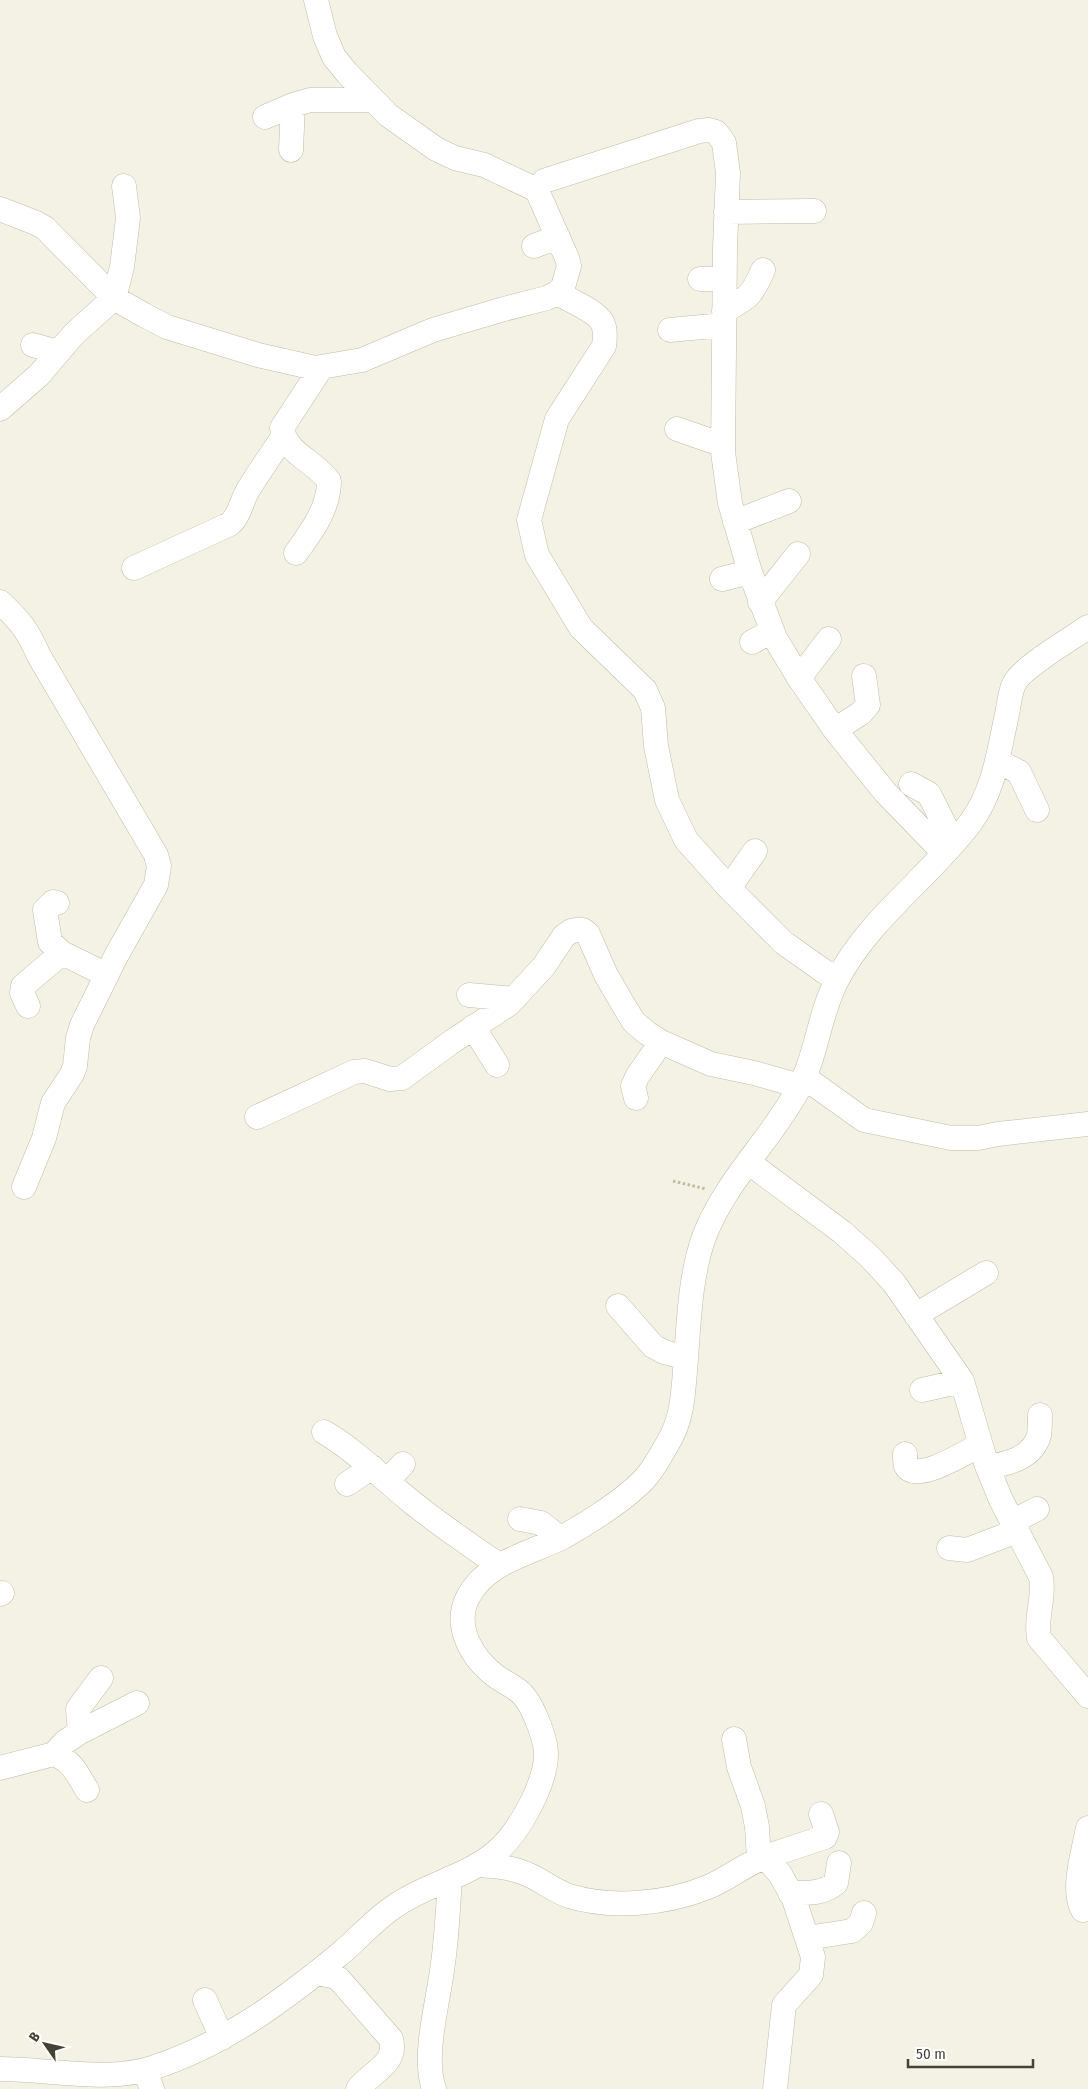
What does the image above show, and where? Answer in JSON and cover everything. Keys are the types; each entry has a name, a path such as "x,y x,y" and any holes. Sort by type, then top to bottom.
{"street":[{"path":"0,209 45,228 114,298 167,327 302,367 321,368 362,360 433,330 547,298 557,293 564,286 569,266 538,191 484,165 455,158 436,149 388,116 334,57 325,36 316,0"},
{"path":"265,117 310,100 372,100"},
{"path":"291,150 293,105"},
{"path":"538,191 544,181 552,178 709,130 716,132 724,143 728,173 724,279 724,463 735,522 760,602 762,636 786,659 835,730 885,792 948,848"},
{"path":"0,408 39,375 74,334 114,298 122,267 128,218 124,186"},
{"path":"726,212 814,211"},
{"path":"534,246 558,237"},
{"path":"670,330 724,318 754,290 763,270"},
{"path":"700,279 724,279"},
{"path":"557,293 597,316 603,323 605,336 604,346 557,419 529,520 538,555 581,628 645,690 653,708 656,746 667,800 686,840 728,888 796,953 824,972 838,978"},
{"path":"34,345 58,352"},
{"path":"296,553 321,517 329,488 329,481 289,445 283,437 282,428 321,368"},
{"path":"677,428 723,445"},
{"path":"134,568 230,524 239,513 241,502 247,491 283,437"},
{"path":"735,522 790,501"},
{"path":"760,602 798,554"},
{"path":"722,579 750,572"},
{"path":"0,602 18,618 30,634 44,664 156,855 158,866 156,885 82,1025 78,1038 76,1066 53,1103 44,1138 24,1187"},
{"path":"0,2069 35,2079 128,2074 148,2080 176,2059 222,2038 249,2023 316,1973 395,1906 477,1865 494,1854 503,1845 527,1811 540,1786 546,1757 544,1742 533,1712 523,1695 485,1666 476,1656 465,1635 462,1615 465,1601 480,1581 499,1565 560,1538 617,1502 648,1475 676,1428 681,1408 693,1284 700,1250 713,1215 802,1081 838,978 862,941 972,821 982,805 997,761 1014,683 1029,668 1088,627"},
{"path":"799,678 829,640"},
{"path":"835,730 861,713 868,706 864,676"},
{"path":"997,761 1019,772 1038,810"},
{"path":"911,784 929,794 948,848"},
{"path":"728,888 755,851"},
{"path":"58,903 49,905 45,910 50,942 62,953 107,975"},
{"path":"257,1118 354,1072 365,1071 390,1079 402,1078 510,1004 544,966 564,936 571,931 582,930 588,934 606,975 634,1022 661,1042 711,1064 802,1081 864,1120 951,1138 978,1138 1088,1124"},
{"path":"28,1006 22,993 23,986 62,953"},
{"path":"469,994 514,999"},
{"path":"473,1028 497,1065"},
{"path":"636,1098 633,1086 637,1077 661,1042"},
{"path":"748,1162 811,1208 870,1256 894,1284 962,1381 983,1455 1000,1500 1041,1577 1043,1589 1038,1622 1039,1638 1088,1696"},
{"path":"916,1315 986,1273"},
{"path":"618,1306 653,1346 664,1352 686,1358"},
{"path":"922,1390 962,1381"},
{"path":"905,1454 906,1465 919,1472 950,1461 983,1455 1004,1465 1021,1457 1031,1448 1038,1437 1040,1415"},
{"path":"324,1432 342,1443 425,1513 499,1565"},
{"path":"348,1484 403,1464"},
{"path":"949,1548 967,1550 1015,1526 1037,1509"},
{"path":"520,1519 541,1523 560,1538"},
{"path":"80,1732 78,1709 102,1678"},
{"path":"0,1768 54,1754 65,1742 80,1732 137,1703"},
{"path":"734,1739 739,1768 753,1806 762,1858 780,1874 790,1893 813,1957 811,1975 784,2005 775,2089"},
{"path":"54,1754 72,1764 87,1790"},
{"path":"477,1865 504,1866 520,1871 556,1890 583,1899 630,1903 654,1900 709,1887 762,1858 825,1837 827,1832 821,1814"},
{"path":"1083,1910 1079,1903 1078,1889 1088,1828"},
{"path":"790,1893 814,1893 830,1888 836,1883 839,1863"},
{"path":"434,2089 431,2080 429,2056 444,1961 450,1878"},
{"path":"807,1938 852,1931 861,1923 864,1913"},
{"path":"316,1973 339,1979 391,2038 393,2048 390,2058 381,2069 369,2076 358,2089"},
{"path":"205,2000 222,2038"}],"path":[{"path":"673,1181 726,1193"}]}
